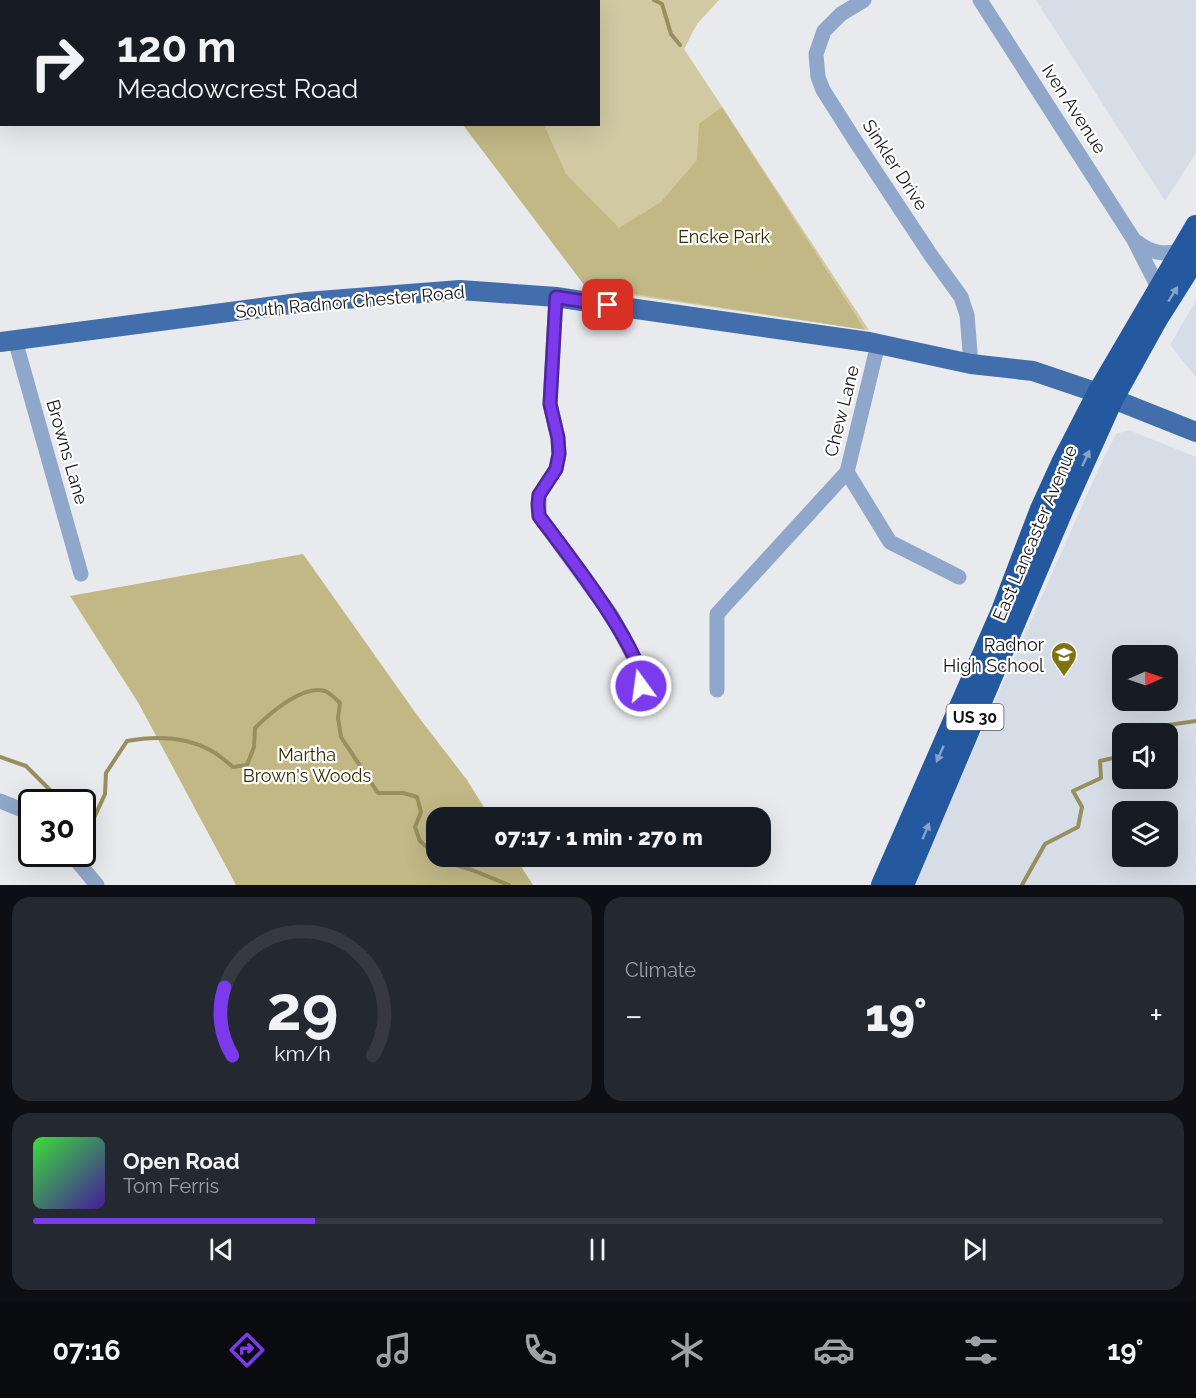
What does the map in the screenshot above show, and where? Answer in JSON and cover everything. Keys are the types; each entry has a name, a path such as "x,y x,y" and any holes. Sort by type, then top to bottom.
{"highway":[{"name":"East Lancaster Avenue","path":"882,885 1002,611 1053,481 1105,396 1158,319 1188,254 1196,226"},
{"name":"East Lancaster Avenue","path":"903,885 1062,511 1105,396 1158,287 1188,254"}],"main road":[{"name":"South Radnor Chester Road","path":"7,341 306,302 415,293 460,290 556,297 878,344 970,364 1033,371 1146,411 1196,432"},
{"path":"1105,396 1137,420 1196,445"}],"street":[{"name":"Sinkler Drive","path":"864,0 841,14 824,31 816,54 818,77 862,151 961,297 967,315 970,364"},
{"name":"Iven Avenue","path":"980,0 1134,240 1158,287"},
{"path":"1134,240 1146,250 1153,252 1188,254"},
{"path":"556,297 550,404 558,438 559,454 556,469 539,495 539,516 612,616 642,673 641,686"},
{"name":"Browns Lane","path":"7,341 81,574"},
{"name":"Chew Lane","path":"878,344 847,472 890,542 959,577"},
{"path":"717,690 717,614 847,472"},
{"path":"0,801 18,808"},
{"path":"82,867 97,885"}],"shaded area":[{"path":"1036,0 1196,0 1196,153 1165,201"},
{"path":"1196,300 1196,377 1170,345"},
{"name":"Radnor High School","path":"1129,430 1196,457 1196,885 913,885 1116,434"}],"green space":[{"name":"Encke Park","path":"600,0 719,0 697,24 684,49 869,330 595,290 585,286 472,126 600,126"},
{"name":"Encke Park","path":"722,107 865,330 585,286 464,126 544,126 566,174 619,228 661,202 697,160 699,124"},
{"name":"Martha Brown's Woods","path":"303,554 417,715 467,780 484,807 426,807 426,867 521,867 533,885 236,885 139,704 70,596"}],"waterway":[{"path":"654,0 662,4 671,34 680,45"},
{"path":"96,814 105,794 106,773 127,741 158,738 190,742 210,750 233,767 247,765 254,747 255,728 287,702 316,690 327,692 340,703 338,718 341,737 378,793 403,793 417,797 421,812 415,827 420,841 426,846"},
{"path":"1178,724 1196,721"},
{"path":"0,757 26,766 49,789"},
{"path":"1022,885 1045,844 1078,827 1082,807 1073,791 1101,778 1100,761 1112,758"},
{"path":"462,867 509,885"}],"place":[{"name":"Radnor High School","path":"1064,678"}],"route":[{"path":"608,305 556,297 550,404 558,438 559,454 556,469 539,495 539,516 612,616 642,673 641,686"}]}
